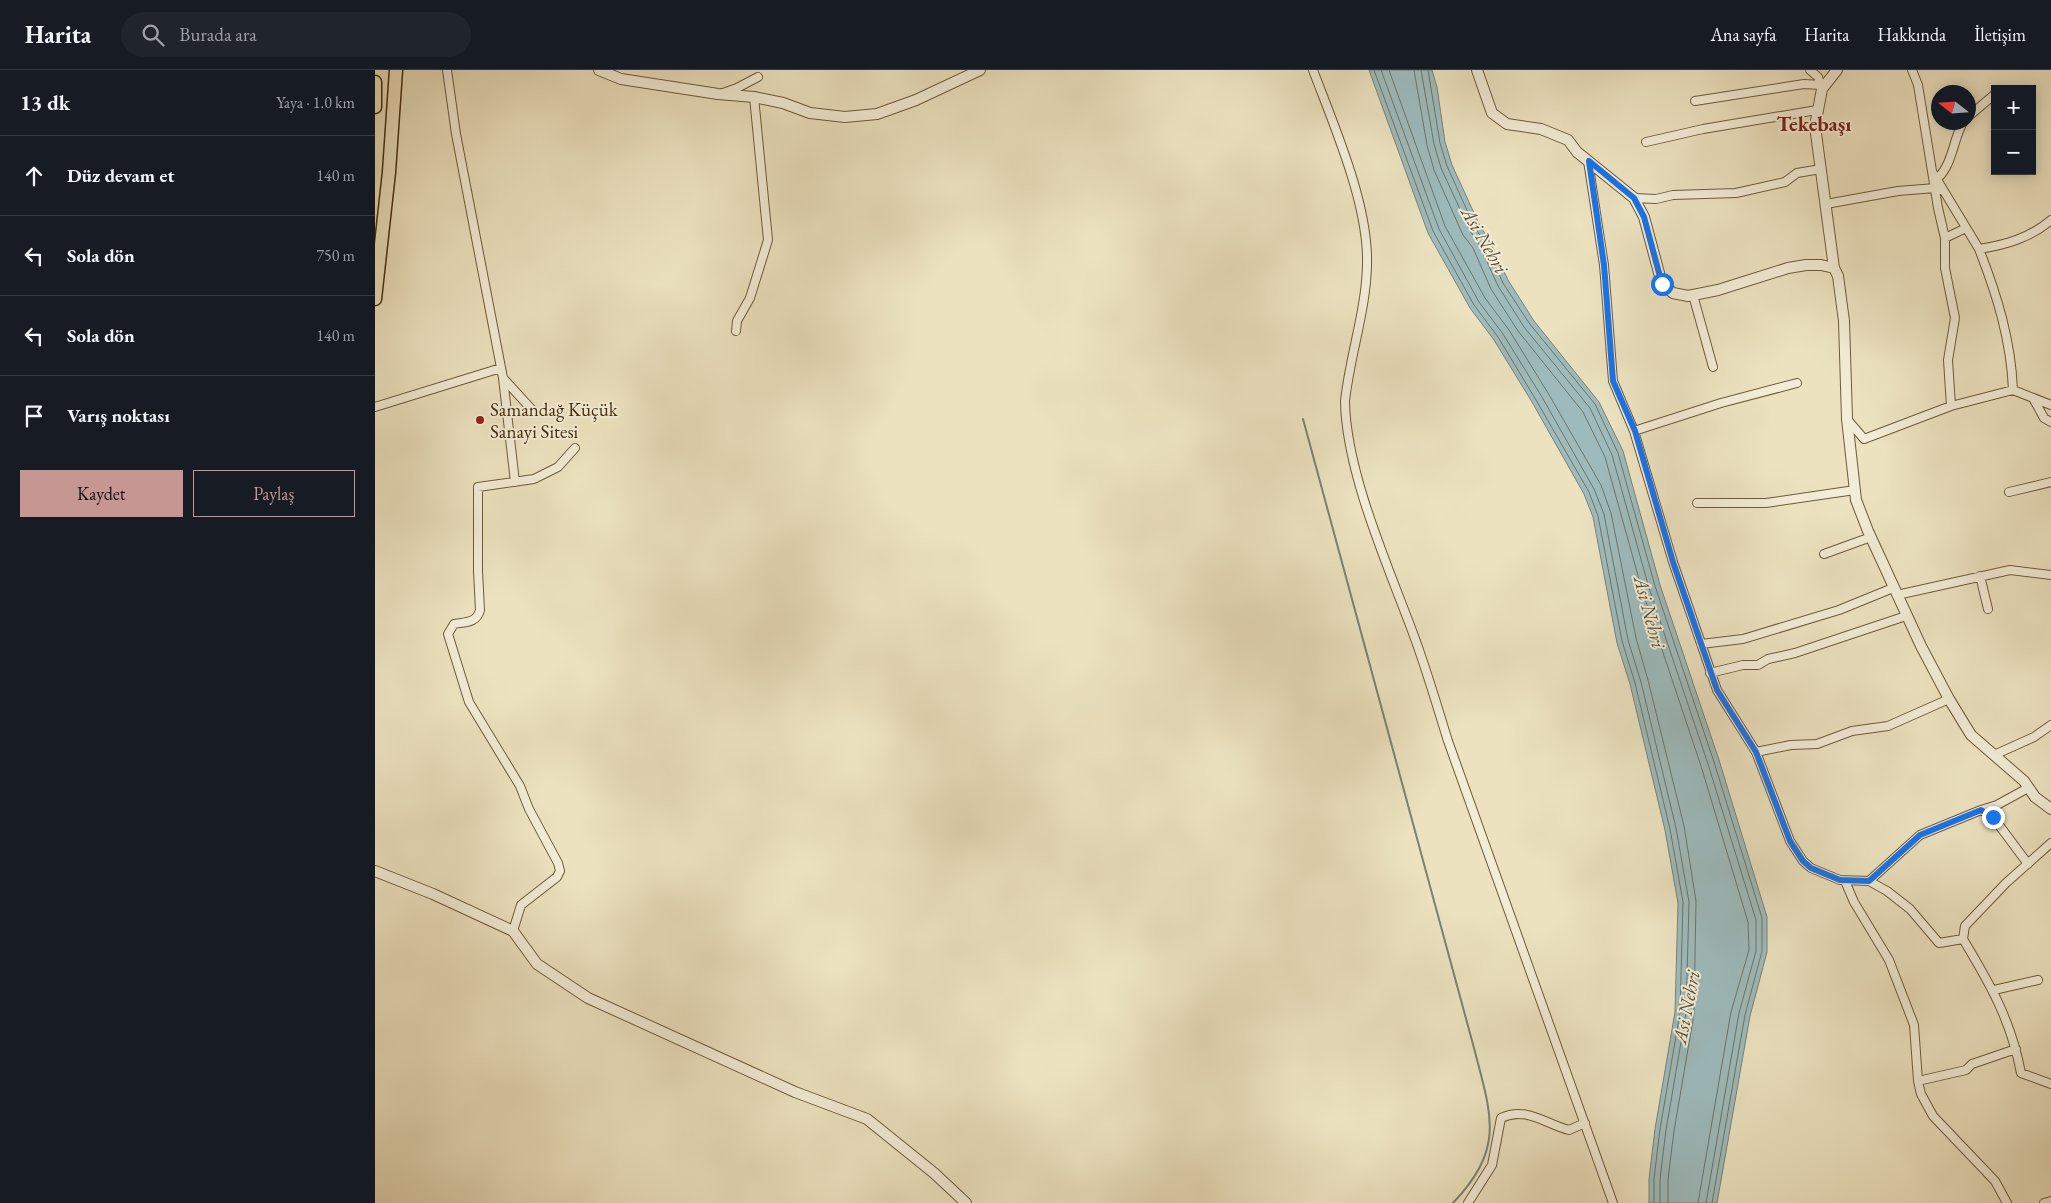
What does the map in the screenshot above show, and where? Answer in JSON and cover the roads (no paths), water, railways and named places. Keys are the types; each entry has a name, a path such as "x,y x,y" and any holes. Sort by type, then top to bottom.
{"main road":[{"path":"375,299 389,172 396,70"},
{"path":"375,82 375,108"}],"street":[{"path":"447,70 456,134 503,378 515,482"},
{"path":"603,71 621,79 718,94 754,97 783,103 810,113 845,117 877,114 916,100 980,70"},
{"path":"1313,70 1357,199 1367,244 1365,295 1345,401 1345,415 1353,457 1383,555 1430,678 1448,741 1613,1203"},
{"path":"1477,70 1492,113 1507,124 1541,129 1568,140 1577,152 1634,198 1644,217 1662,284 1673,293 1693,295 1731,287 1788,268 1821,264 1834,268"},
{"path":"1810,70 1818,78 1821,87 1815,126 1834,268 1838,276 1844,321 1847,419 1856,500 1906,616 1949,699 1971,735 2024,781 2035,797 2051,809"},
{"path":"1821,87 1837,70"},
{"path":"1912,70 1918,85 1945,238 1945,268 1955,318 1948,360 1951,406"},
{"path":"718,94 737,88 758,77"},
{"path":"1695,101 1804,84 1821,87"},
{"path":"735,331 737,321 750,298 767,240 754,97"},
{"path":"1976,110 1991,97"},
{"path":"1646,142 1703,129 1817,110"},
{"path":"1938,178 1945,170 1959,130"},
{"path":"1589,161 1604,265 1613,381 1635,431 1673,562 1717,690 1756,752 1790,841 1803,861 1811,868 1845,881 1869,881 1887,891 1910,909 1939,943 1963,938"},
{"path":"1634,198 1656,199 1690,194 1736,193 1785,182 1797,173 1821,169"},
{"path":"1932,171 1938,178 1979,249 2007,331 2013,390"},
{"path":"1826,204 1898,191 1935,188 1945,193"},
{"path":"1979,249 1998,246 2028,236 2051,220"},
{"path":"1945,238 1966,228"},
{"path":"1693,295 1713,367"},
{"path":"375,406 501,368"},
{"path":"503,378 535,413"},
{"path":"1635,431 1721,403 1797,383"},
{"path":"1847,419 1864,439 1951,406 2013,390 2051,405"},
{"path":"2033,398 2044,418 2051,422"},
{"path":"513,931 521,905 557,877 560,871 559,863 529,809 520,786 473,709 448,634 454,624 473,621 479,616 477,571 478,488 534,479 547,474 558,467 575,448"},
{"path":"2009,492 2051,482"},
{"path":"1697,503 1765,503 1855,490"},
{"path":"1824,554 1871,537"},
{"path":"1701,644 1743,639 1895,592 2010,570 2051,574"},
{"path":"1980,576 1988,610"},
{"path":"1710,673 1743,665 1758,665 1768,659 1795,653 1906,616"},
{"path":"1756,752 1791,745 1817,744 1852,731 1888,726 1949,699"},
{"path":"1994,756 2034,737 2051,725"},
{"path":"1869,881 1920,835 2004,801 2028,788"},
{"path":"1981,810 1993,817 2028,864"},
{"path":"2051,843 1965,926 1963,938 1994,990 2016,1049 2021,1073 2051,1084"},
{"path":"375,870 513,931 537,964 588,998 795,1092 867,1119 934,1173 966,1203"},
{"path":"1845,881 1854,902 1889,960 1914,1025 1918,1081 1921,1094 1933,1116 1995,1181 2007,1203"},
{"path":"1994,990 2038,980"},
{"path":"1918,1081 1966,1070 1972,1064 2016,1049"},
{"path":"1468,1203 1492,1165 1501,1118 1511,1113 1522,1113 1569,1130 1585,1123"},
{"path":"2044,1203 2051,1201"}],"water":[{"name":"Asi Nehri","path":"1369,70 1432,70 1437,87 1445,142 1452,165 1480,226 1488,238 1508,280 1534,321 1599,402 1623,451 1660,585 1719,760 1767,917 1767,952 1750,1016 1717,1203 1649,1203 1649,1179 1655,1129 1675,1012 1678,903 1665,830 1630,684 1617,643 1593,517 1584,494 1532,402 1494,340 1470,308 1428,233"}],"waterway":[{"path":"1303,419 1474,1048 1489,1112 1490,1130 1481,1165 1470,1183 1453,1203"}],"place":[{"name":"Samandağ Küçük Sanayi Sitesi","path":"480,420"}],"district":[{"name":"Tekebaşı","path":"1814,124"}]}
